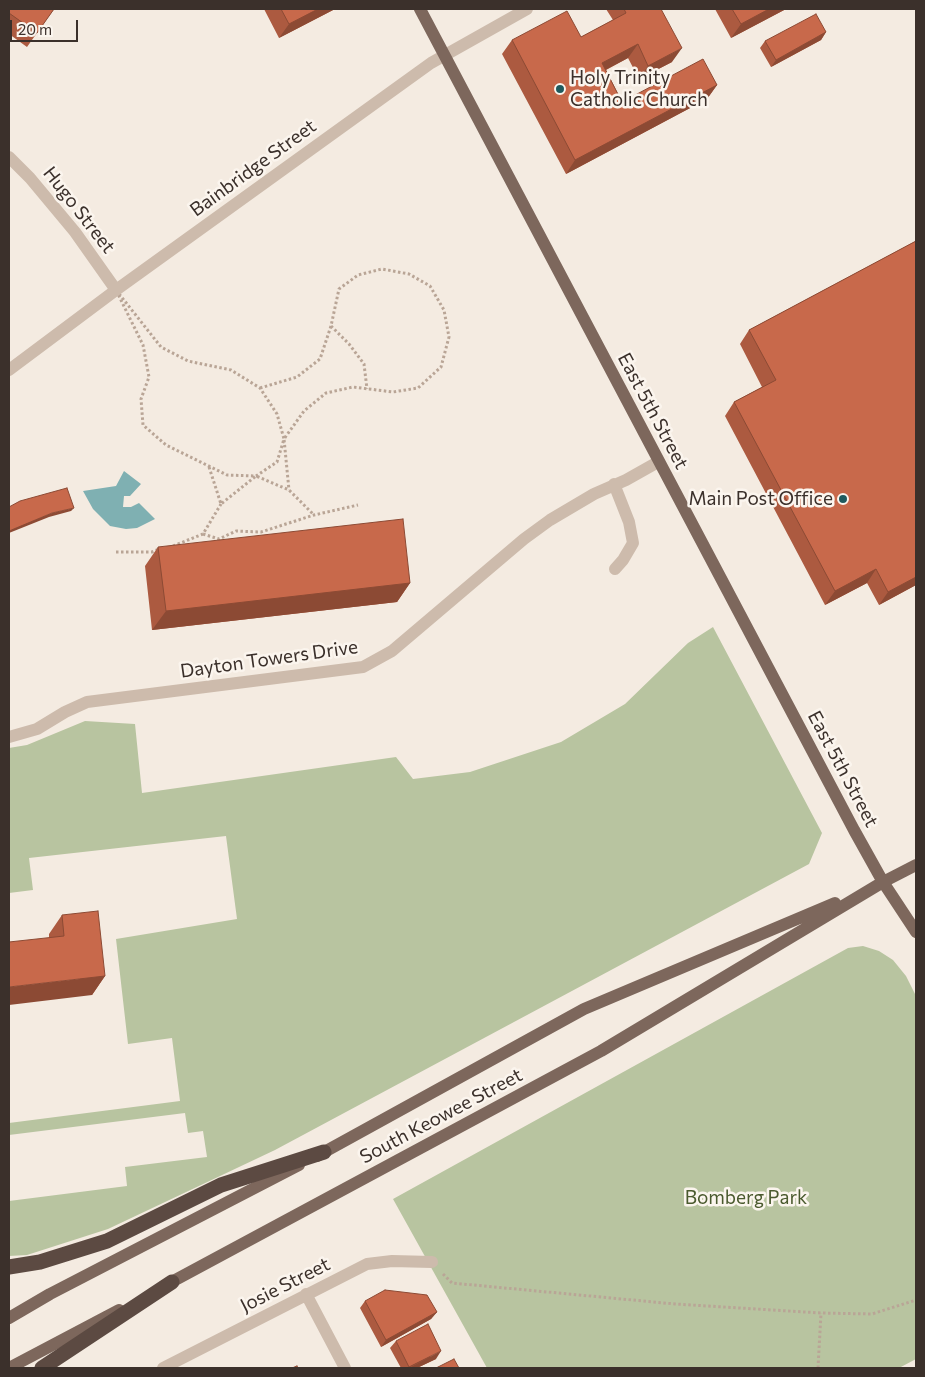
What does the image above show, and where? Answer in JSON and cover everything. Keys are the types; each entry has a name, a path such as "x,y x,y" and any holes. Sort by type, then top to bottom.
{"highway":[{"path":"9,1267 40,1262 107,1241 221,1185 324,1152"},
{"path":"42,1368 172,1282"}],"main road":[{"name":"East 5th Street","path":"420,9 854,830 883,882 916,932"},
{"name":"South Keowee Street","path":"9,1368 601,1051 883,882 916,865"},
{"name":"South Keowee Street","path":"9,1318 50,1294 324,1152 584,1009 883,882"}],"street":[{"name":"Bainbridge Street","path":"9,370 116,290 444,55 527,9"},
{"name":"Hugo Street","path":"9,156 75,232 116,290"},
{"name":"Dayton Towers Drive","path":"9,737 37,729 65,712 87,702 362,667 392,651 524,539 550,520 594,494 626,480 658,462"},
{"path":"614,484 629,522 633,543 615,569"},
{"name":"Josie Street","path":"163,1368 366,1264 392,1261 432,1262"},
{"path":"306,1294 345,1368"}],"path":[{"path":"116,552 152,552 203,534 220,504 276,462 284,439 304,411 326,393 353,387 393,392 418,388 441,367 449,337 444,310 430,286 409,274 382,269 358,275 339,289 331,326 320,358 297,377 260,388"},
{"path":"116,290 161,346 188,361 230,370 260,388 277,414 284,439 289,490"},
{"path":"116,290 143,345 149,377 141,399 143,425 166,445 226,475 256,476 289,490 314,515"},
{"path":"331,326 364,364 367,389"},
{"path":"209,466 220,504"},
{"path":"203,534 219,539 236,531 261,532 314,515 358,505"},
{"path":"432,1262 452,1283 674,1304 821,1314 872,1314 916,1300"},
{"path":"818,1368 821,1314"}],"green space":[{"path":"713,627 822,833 809,864 275,1150 108,1229 27,1255 9,1256 9,1201 127,1186 125,1167 207,1157 203,1131 188,1133 185,1113 9,1135 9,1123 180,1101 172,1038 128,1044 116,939 237,919 226,836 29,858 33,890 9,893 9,748 27,745 85,721 135,724 142,793 396,757 413,779 470,772 561,742 625,704 688,643"},
{"name":"Bomberg Park","path":"863,946 879,951 893,960 906,976 916,996 916,1359 899,1368 487,1368 393,1199 848,948"}],"water":[{"path":"124,471 141,484 130,496 124,496 123,507 131,507 139,503 155,519 137,528 126,529 110,526 93,509 83,491 116,486"}],"building":[{"path":"9,9 54,9 37,33 9,13"},
{"path":"281,9 318,9 289,24"},
{"name":"Holy Trinity Catholic Church","path":"624,9 661,9 682,48 648,66 638,44 602,63 622,102 703,59 717,85 575,160 512,40 567,11 581,37 626,13"},
{"path":"732,9 769,9 741,24"},
{"path":"816,14 826,32 776,60 765,41"},
{"name":"Main Post Office","path":"916,241 916,577 888,592 876,569 835,591 734,402 776,380 749,330"},
{"path":"67,488 74,508 52,513 9,531 9,507 20,501"},
{"path":"403,519 410,583 166,611 158,547"},
{"path":"98,911 105,976 9,987 9,942 64,936 62,915"},
{"path":"385,1290 427,1295 437,1312 386,1340 365,1301"},
{"path":"428,1324 441,1351 409,1367 396,1341"},
{"path":"454,1359 459,1368 436,1368"}],"place":[{"name":"Holy Trinity Catholic Church","path":"560,89"},
{"name":"Main Post Office","path":"843,499"}]}
